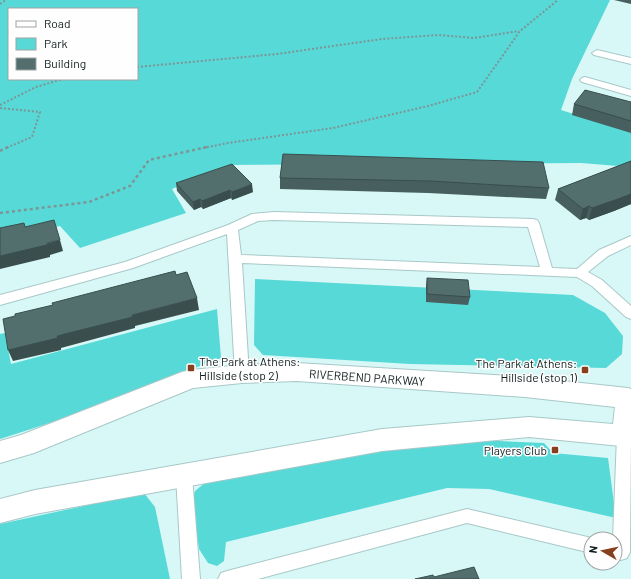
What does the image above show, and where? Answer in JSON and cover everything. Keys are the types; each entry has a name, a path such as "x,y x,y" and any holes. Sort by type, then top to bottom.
{"street":[{"name":"RIVERBEND PARKWAY","path":"0,452 25,445 191,380 242,374 297,372 630,395 628,436"},
{"path":"0,511 35,502 382,440 529,427 628,436"}],"lane":[{"path":"597,53 631,61"},
{"path":"585,80 631,93"},
{"path":"0,300 129,265 232,228 256,217 274,216 534,223 546,271"},
{"path":"232,228 242,374"},
{"path":"580,273 603,252 631,240"},
{"path":"235,259 580,273 598,283 631,314"},
{"path":"623,534 628,436"},
{"path":"184,476 191,579"},
{"path":"227,579 467,516 583,543"}],"path":[{"path":"0,4 6,0"},
{"path":"0,213 89,202 130,186 149,160 228,143 333,128 428,106 477,92 520,31 558,0"},
{"path":"138,66 277,54 382,39 438,35 474,38 520,31"},
{"path":"0,106 36,87 60,80"},
{"path":"0,106 40,112 32,137 0,151"}],"green space":[{"path":"0,0 610,0 572,79 561,110 631,132 631,167 581,163 229,165 172,189 186,213 80,248 60,226 0,239"},
{"path":"255,279 573,295 605,313 623,336 622,354 606,368 410,364 263,355 254,345"},
{"path":"217,309 221,358 62,419 0,439 0,334 5,333 11,364"},
{"path":"477,440 544,443 553,453 608,458 616,518 489,489 447,488 226,542 224,561 217,566 208,563 199,549 192,501 195,491 206,482 406,446"},
{"path":"144,493 155,507 170,579 0,579 0,524"}],"building":[{"path":"585,90 631,102 631,121 574,104"},
{"path":"283,154 543,162 549,188 430,181 280,178"},
{"path":"631,161 631,194 618,199 592,208 589,206 583,209 558,189"},
{"path":"232,164 252,184 232,192 230,190 202,201 200,199 193,202 176,183"},
{"path":"54,220 60,240 47,243 47,245 0,256 0,228 24,223 25,227"},
{"path":"175,271 176,275 187,272 197,298 132,315 133,317 57,336 58,338 8,350 3,319 15,316 15,314 53,305 52,303"},
{"path":"427,278 468,280 470,297 427,294"},
{"path":"474,567 479,579 415,579 433,575 434,577"}],"place":[{"name":"The Park at Athens: Hillside (stop 2)","path":"191,368"},
{"name":"The Park at Athens: Hillside (stop 1)","path":"585,370"},
{"name":"Players Club","path":"555,450"}]}
